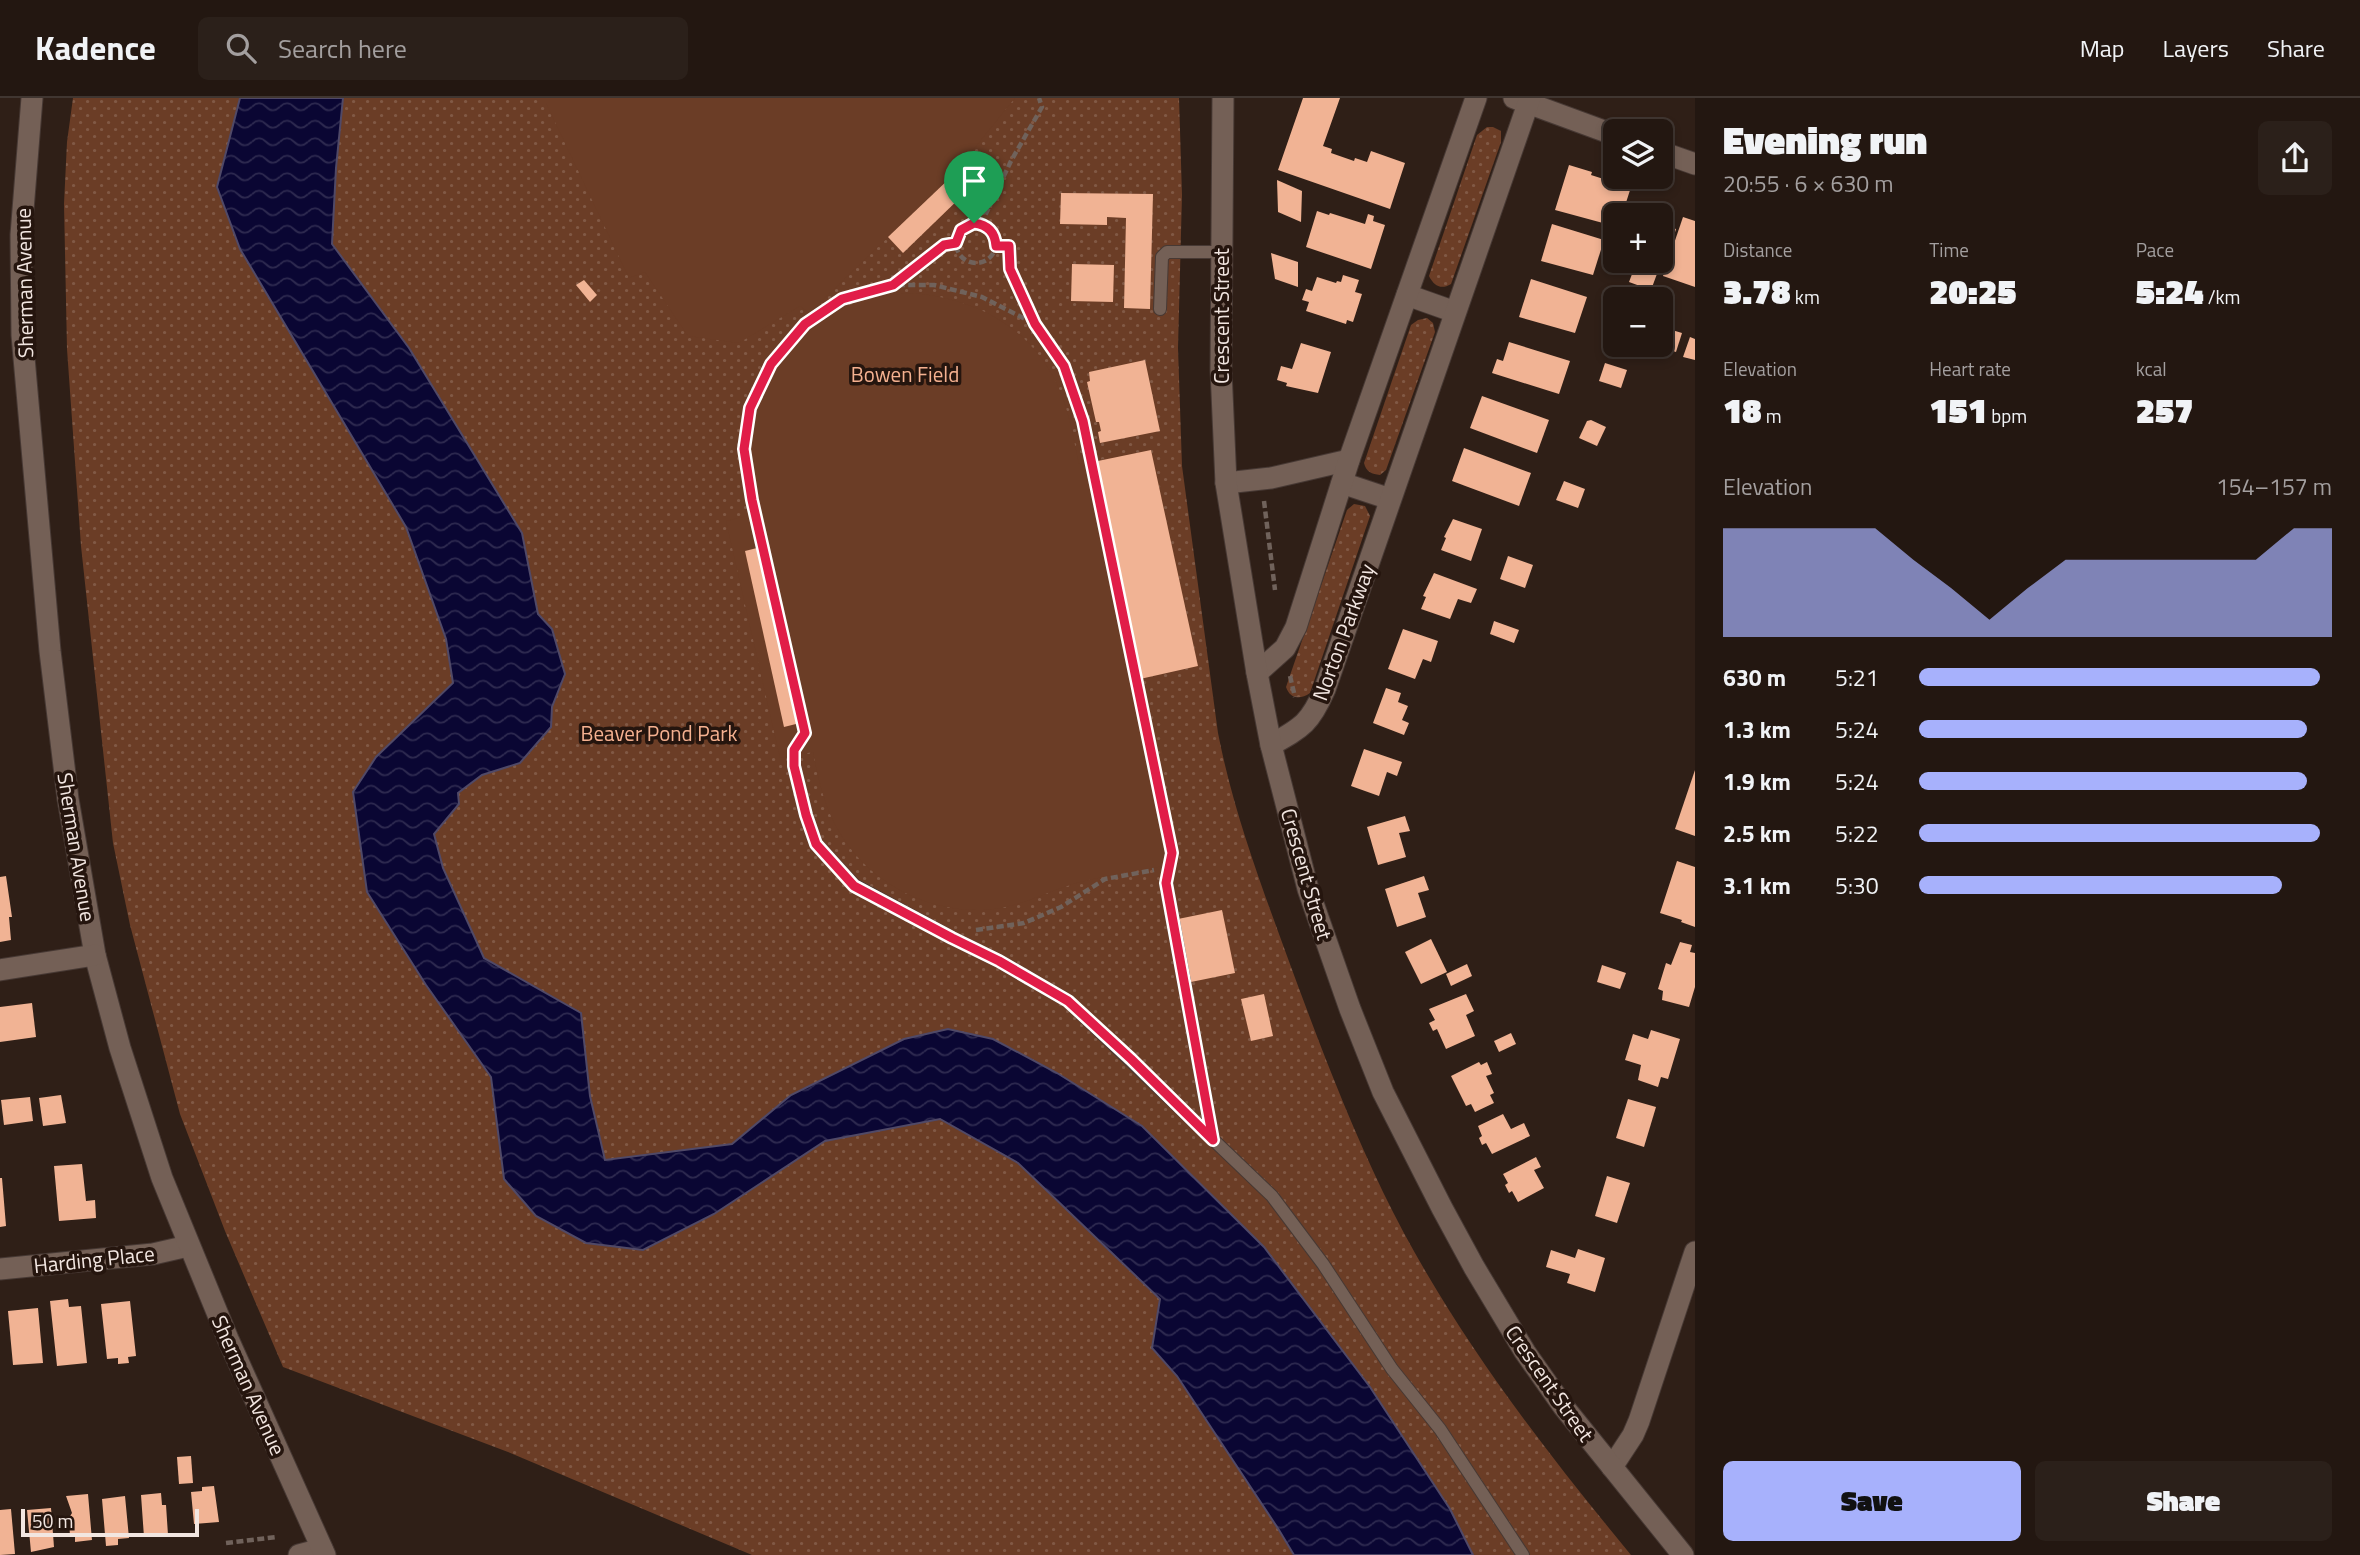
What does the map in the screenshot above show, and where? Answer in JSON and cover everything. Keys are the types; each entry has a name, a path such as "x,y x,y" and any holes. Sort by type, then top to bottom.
{"street":[{"name":"Sherman Avenue","path":"32,98 21,235 22,335 50,651 68,799 95,956 140,1115 188,1246 323,1552"},
{"name":"Crescent Street","path":"1223,98 1220,252 1222,432 1226,483 1271,745 1308,889 1382,1092 1441,1208 1525,1352 1582,1432 1683,1555"},
{"path":"1257,673 1285,648 1296,627 1349,460 1476,98"},
{"path":"1524,100 1603,130"},
{"name":"Norton Parkway","path":"1271,745 1302,727 1314,713 1325,689 1455,312 1524,100"},
{"path":"1673,156 1695,164"},
{"path":"1407,295 1455,312"},
{"path":"1226,483 1271,478 1349,460"},
{"path":"1342,483 1390,499"},
{"path":"0,970 95,956"},
{"name":"Harding Place","path":"0,1269 153,1254 188,1246"},
{"path":"1612,1468 1639,1421 1695,1252"},
{"path":"299,1555 323,1552"}],"lane":[{"path":"1160,309 1162,257 1167,252 1220,252"},
{"path":"794,766 816,844 854,886 999,961 1068,1001 1272,1196 1315,1254 1392,1369 1440,1429 1523,1555"},
{"path":"1166,883 1213,1140"}],"path":[{"path":"981,224 1011,161 1042,107 1039,98"},
{"path":"981,224 993,232 996,246 989,258 975,263 961,257 956,243 957,236 967,225 981,224"},
{"path":"893,285 944,245 956,243"},
{"path":"996,246 1017,246"},
{"path":"1009,246 1010,269 1035,324 1064,366 1083,421 1172,853 1166,883"},
{"path":"794,766 794,750 805,733 752,500 744,449 750,408 771,364 805,324 842,299 893,285 934,285 982,297 1035,324"},
{"path":"1264,500 1275,590"},
{"path":"1290,676 1295,697"},
{"path":"952,938 975,930 1024,923 1061,907 1105,880 1169,867"},
{"path":"226,1543 276,1537"}],"green space":[{"name":"Beaver Pond Park","path":"73,98 1179,98 1182,195 1178,348 1182,466 1218,733 1239,818 1332,1075 1369,1163 1408,1241 1496,1381 1631,1555 752,1555 508,1452 283,1367 225,1231 180,1114 130,925 113,843 81,546 67,349 64,204 67,142"},
{"path":"546,98 1015,98 951,177 809,313 800,306 739,343 688,336 645,272 629,278"},
{"path":"1487,127 1501,131 1501,142 1451,284 1438,286 1429,276 1477,135"},
{"name":"Bowen Field","path":"914,293 962,303 983,311 1021,336 1051,373 1062,396 1079,464 1151,450 1198,666 1140,679 1180,863 1080,882 996,909 961,909 939,905 898,889 863,863 849,847 828,810 813,752 780,758 726,521 760,513 753,481 751,449 760,401 783,358 817,323 838,310 861,301"},
{"path":"1427,318 1433,323 1435,332 1386,470 1380,475 1372,473 1366,469 1364,463 1411,325"},
{"path":"1354,504 1365,506 1370,516 1310,693 1296,697 1290,694 1286,687 1347,510"}],"water":[{"path":"240,98 343,98 332,244 409,348 522,533 538,614 552,629 565,674 552,707 551,727 520,763 482,775 458,793 459,804 434,834 443,868 484,958 581,1013 590,1096 605,1160 732,1144 791,1095 904,1039 948,1029 993,1039 1057,1073 1142,1126 1264,1247 1370,1387 1450,1509 1473,1555 1294,1555 1177,1376 1152,1348 1160,1299 1018,1163 940,1119 825,1141 714,1214 643,1250 586,1243 536,1216 504,1179 491,1077 426,985 367,892 353,792 376,757 453,683 446,639 406,527 240,249 217,187"}],"building":[{"path":"1303,98 1340,98 1323,146 1332,149 1331,153 1354,161 1355,158 1367,162 1371,151 1405,163 1390,209 1278,170"},
{"path":"1569,165 1592,172 1591,175 1603,179 1603,189 1630,189 1626,203 1603,203 1603,223 1555,210"},
{"path":"951,177 965,193 903,253 888,237"},
{"path":"1277,180 1302,191 1301,222 1278,212"},
{"path":"1061,193 1153,194 1150,309 1124,308 1126,218 1107,217 1107,225 1060,224"},
{"path":"1317,211 1365,224 1368,214 1374,216 1373,221 1385,225 1371,269 1306,247"},
{"path":"1683,217 1695,221 1695,287 1663,276 1664,273 1673,273 1673,246"},
{"path":"1552,224 1603,240 1593,275 1541,261"},
{"path":"1271,253 1298,262 1298,287 1275,279"},
{"path":"1072,264 1114,265 1113,302 1071,301"},
{"path":"1632,273 1657,273 1652,287 1629,282"},
{"path":"1343,275 1359,280 1355,292 1362,294 1353,322 1347,320 1346,324 1306,311 1309,302 1302,300 1306,289 1312,291 1317,277 1336,283 1341,282"},
{"path":"1531,279 1587,297 1575,333 1519,317"},
{"path":"584,280 597,295 590,302 576,285"},
{"path":"1673,330 1682,333 1676,352 1673,351"},
{"path":"1690,337 1695,339 1695,360 1683,357"},
{"path":"1509,342 1570,361 1559,394 1492,373 1497,359 1503,361"},
{"path":"1301,343 1331,352 1318,393 1286,386 1287,383 1277,380 1281,366 1292,369"},
{"path":"1145,360 1160,431 1100,443 1098,432 1101,431 1099,422 1096,422 1087,382 1090,381 1089,372"},
{"path":"1605,363 1627,370 1621,388 1599,381"},
{"path":"1482,396 1549,420 1537,453 1470,428"},
{"path":"1591,420 1606,427 1597,446 1579,438 1587,421"},
{"path":"1464,448 1531,473 1519,506 1452,481"},
{"path":"1151,450 1198,666 1140,679 1093,462"},
{"path":"1564,481 1585,489 1578,508 1556,500"},
{"path":"1453,519 1482,529 1471,561 1441,550"},
{"path":"761,547 800,723 784,727 745,551"},
{"path":"1508,556 1533,565 1525,588 1500,579"},
{"path":"1434,573 1477,589 1471,603 1458,599 1450,619 1421,609 1426,597 1423,596"},
{"path":"1494,621 1519,630 1514,643 1490,634"},
{"path":"1403,629 1438,641 1431,662 1423,659 1415,679 1388,669"},
{"path":"1386,688 1401,693 1398,702 1408,706 1402,720 1409,723 1404,735 1373,723"},
{"path":"1364,749 1402,762 1397,776 1387,772 1379,796 1351,786"},
{"path":"1695,770 1695,836 1675,829"},
{"path":"1405,816 1410,831 1399,833 1406,857 1378,865 1367,827"},
{"path":"1677,861 1695,867 1695,927 1660,913"},
{"path":"6,876 12,917 9,917 11,940 0,942 0,877"},
{"path":"1424,876 1429,890 1418,893 1426,917 1397,927 1385,889"},
{"path":"1222,910 1235,973 1191,982 1178,919"},
{"path":"1431,939 1447,972 1421,984 1405,952"},
{"path":"1680,942 1692,945 1690,952 1695,953 1695,987 1689,1007 1662,1000 1663,991 1658,989 1666,963 1671,965"},
{"path":"1467,964 1472,976 1451,986 1446,974"},
{"path":"1602,965 1626,973 1620,989 1597,982"},
{"path":"1264,994 1273,1036 1251,1041 1241,999"},
{"path":"1466,994 1474,1011 1466,1015 1475,1036 1446,1049 1437,1029 1433,1031 1429,1023 1435,1020 1429,1009"},
{"path":"32,1003 36,1037 0,1042 0,1007"},
{"path":"1651,1030 1680,1039 1668,1079 1661,1077 1658,1087 1638,1080 1641,1065 1625,1060 1633,1034 1648,1039"},
{"path":"1511,1033 1516,1044 1499,1052 1494,1041"},
{"path":"1479,1062 1481,1065 1487,1062 1492,1074 1486,1076 1494,1093 1490,1095 1494,1103 1475,1112 1471,1104 1466,1106 1451,1076"},
{"path":"61,1095 66,1123 43,1126 39,1098"},
{"path":"30,1097 33,1121 4,1125 1,1100"},
{"path":"1628,1099 1656,1107 1644,1147 1616,1138"},
{"path":"1503,1114 1511,1129 1524,1123 1530,1136 1492,1154 1486,1143 1482,1145 1478,1126"},
{"path":"1536,1157 1541,1167 1534,1170 1544,1188 1518,1202 1512,1191 1509,1193 1503,1174"},
{"path":"82,1164 86,1201 95,1200 96,1218 59,1221 54,1166"},
{"path":"1607,1176 1630,1183 1617,1223 1595,1216"},
{"path":"0,1178 6,1226 0,1227"},
{"path":"1578,1249 1605,1258 1595,1292 1567,1283 1570,1274 1546,1267 1551,1250 1575,1258"},
{"path":"68,1299 69,1307 81,1306 87,1363 57,1366 50,1301"},
{"path":"130,1301 136,1356 128,1357 129,1363 118,1364 118,1358 107,1359 101,1304"},
{"path":"38,1308 43,1363 13,1365 8,1311"},
{"path":"191,1456 193,1483 179,1484 177,1457"},
{"path":"214,1486 219,1522 194,1524 191,1492"},
{"path":"161,1493 162,1505 166,1505 168,1535 144,1537 141,1495"},
{"path":"88,1494 92,1540 75,1542 75,1537 70,1537 69,1518 72,1513 66,1496"},
{"path":"125,1496 129,1538 118,1539 118,1545 106,1546 102,1499"},
{"path":"51,1508 54,1547 31,1552 27,1510"},
{"path":"11,1509 15,1554 0,1555 0,1510"}],"route":[{"path":"974,223 988,227 993,232 996,246 1009,246 1010,269 1035,324 1064,366 1083,421 1172,853 1166,883 1213,1140 1068,1001 999,961 854,886 816,844 806,815 794,766 794,750 805,733 765,547 752,500 744,449 750,408 771,364 805,324 842,299 893,285 944,245 956,243 961,230 974,223"}]}
